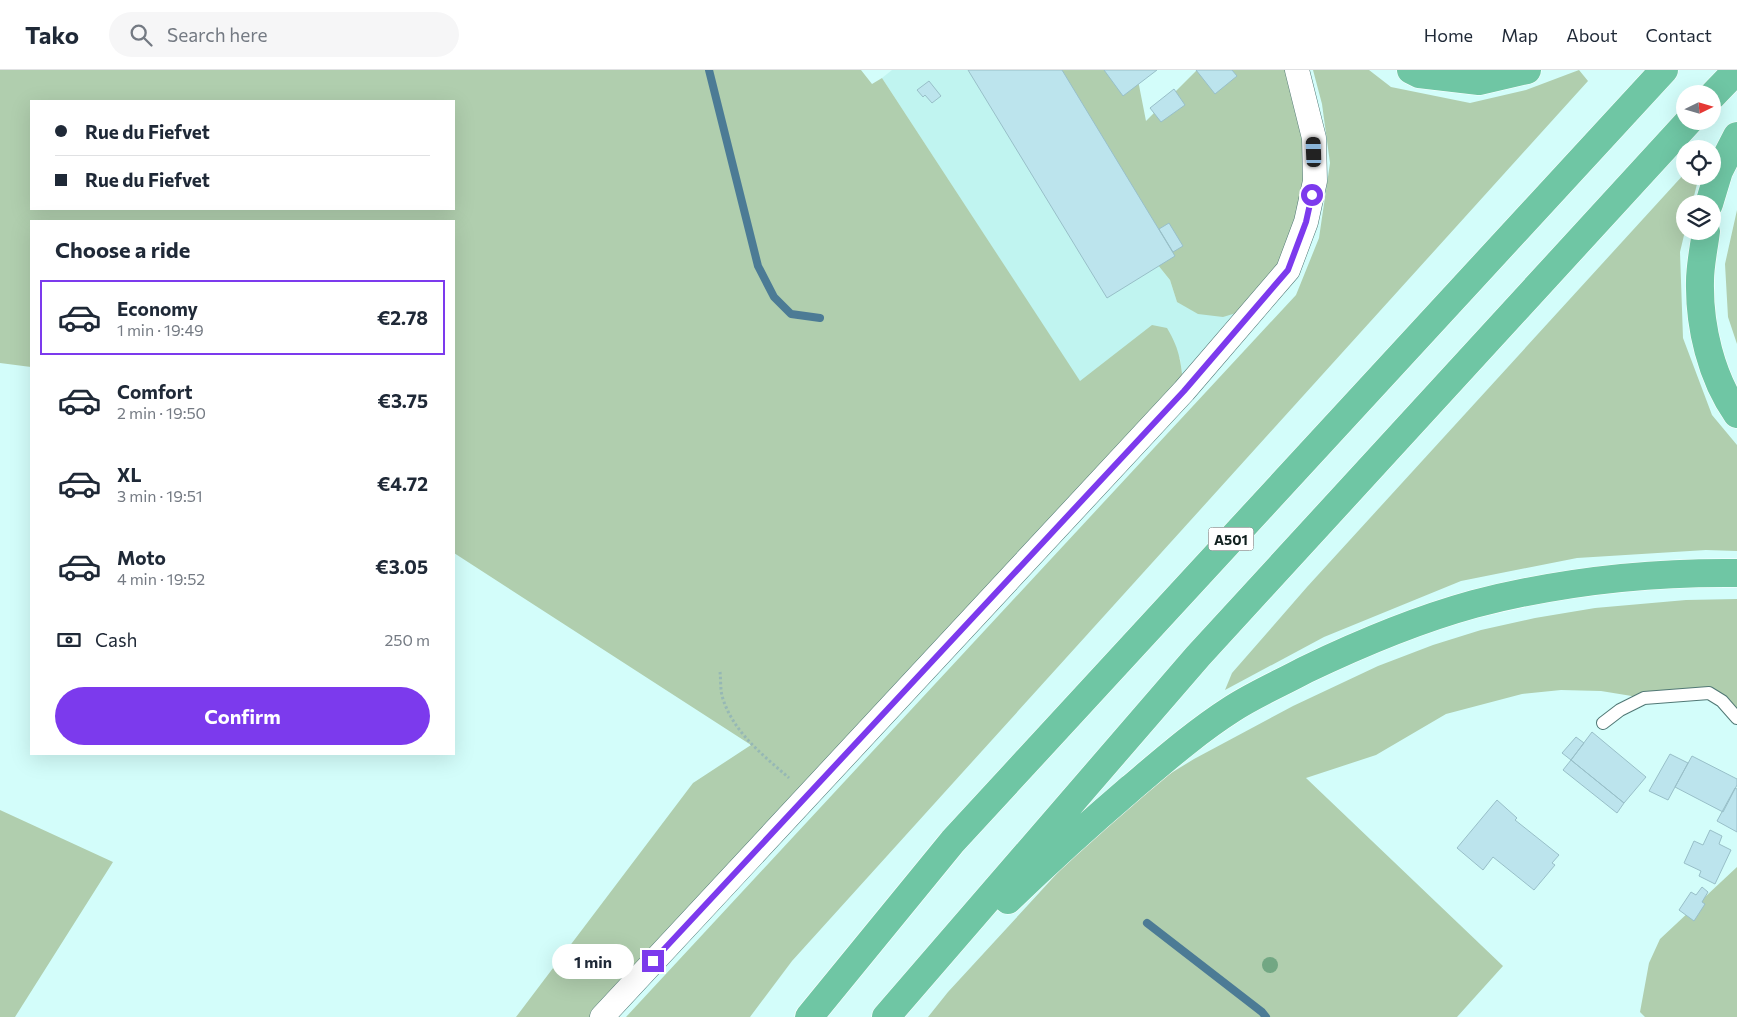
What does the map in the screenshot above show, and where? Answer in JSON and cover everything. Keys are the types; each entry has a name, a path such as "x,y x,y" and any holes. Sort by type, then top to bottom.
{"highway":[{"path":"1411,70 1419,74 1479,81 1526,70"},
{"name":"A501","path":"809,1017 953,841 1664,70"},
{"path":"1721,86 1736,70"},
{"path":"886,1017 1198,656 1681,130"},
{"path":"1712,195 1719,171 1737,136"},
{"path":"1705,240 1700,281 1703,320 1710,353 1723,390 1737,414"},
{"path":"886,1017 1063,846 1156,767 1232,709 1286,680 1371,640 1426,619 1474,604 1528,592 1588,582 1737,572"}],"street":[{"path":"602,1017 1184,391 1288,270 1306,222 1315,181 1314,138 1297,70"}],"lane":[{"path":"1603,723 1620,710 1644,698 1709,694 1722,701 1737,718"}],"path":[{"path":"720,672 722,697 739,729 751,745 808,794"}],"shaded area":[{"path":"892,70 1001,70 1170,280 1177,302 1256,307 1184,391 1180,358 1080,382 882,78"}],"green space":[{"path":"0,70 861,70 872,84 882,78 1080,381 1152,325 1167,328 1172,336 1180,358 1184,391 602,1017 516,1017 693,783 751,745 455,554 455,220 30,220 30,367 0,363"},
{"path":"1001,70 1136,70 1146,121 1197,70 1297,70 1314,138 1306,222 1256,307 1223,317 1198,314 1177,302 1170,280"},
{"path":"1313,70 1369,70 1391,87 1470,103 1526,90 1579,70 1588,81 792,961 750,1017 626,1017 1296,295 1319,238 1330,163 1322,104"},
{"path":"1676,183 1676,185 1697,185 1694,195 1676,195 1676,240 1683,240 1680,252 1683,338 1712,415 1737,445 1737,551 1706,550 1577,558 1461,581 1324,637 1225,690 1232,673 1307,587"},
{"path":"1737,210 1737,344 1728,317 1725,264"},
{"path":"1737,599 1737,718 1709,693 1644,698 1601,691 1561,690 1522,694 1446,714 1376,755 1306,778 1503,966 1457,1017 928,1017 948,992 1074,855 1145,789 1194,759 1293,706 1378,666 1433,645 1481,630 1535,618 1595,608 1686,600"},
{"path":"0,810 113,862 15,1017 0,1017"},
{"path":"1737,867 1737,1017 1645,1017 1640,1012 1649,963 1660,939"}],"building":[{"path":"968,70 1062,70 1175,256 1107,298"},
{"path":"1104,70 1157,70 1123,96"},
{"path":"1196,70 1232,70 1237,76 1215,94"},
{"path":"929,81 941,96 932,103 917,90"},
{"path":"1174,89 1185,105 1161,122 1150,108"},
{"path":"1169,223 1183,246 1173,252 1159,229"},
{"path":"1592,732 1646,777 1624,803 1571,760"},
{"path":"1576,737 1584,743 1571,760 1562,753"},
{"path":"1670,754 1688,763 1668,800 1649,791"},
{"path":"1692,756 1737,779 1737,785 1723,812 1675,787"},
{"path":"1571,760 1624,803 1617,813 1563,770"},
{"path":"1735,788 1737,789 1737,832 1717,821"},
{"path":"1497,800 1517,818 1515,820 1559,855 1552,863 1555,865 1534,890 1493,857 1483,870 1457,848"},
{"path":"1710,830 1722,836 1719,844 1731,850 1715,884 1699,876 1701,871 1684,863 1694,841 1703,845"},
{"path":"1702,887 1708,892 1702,902 1705,904 1694,921 1679,910 1691,892 1696,895"}],"waterway":[{"path":"709,70 758,266 774,297 791,314 820,318"},
{"path":"1147,923 1266,1017"}],"route":[{"path":"653,961 1184,391 1288,270 1306,222 1312,195"}]}
